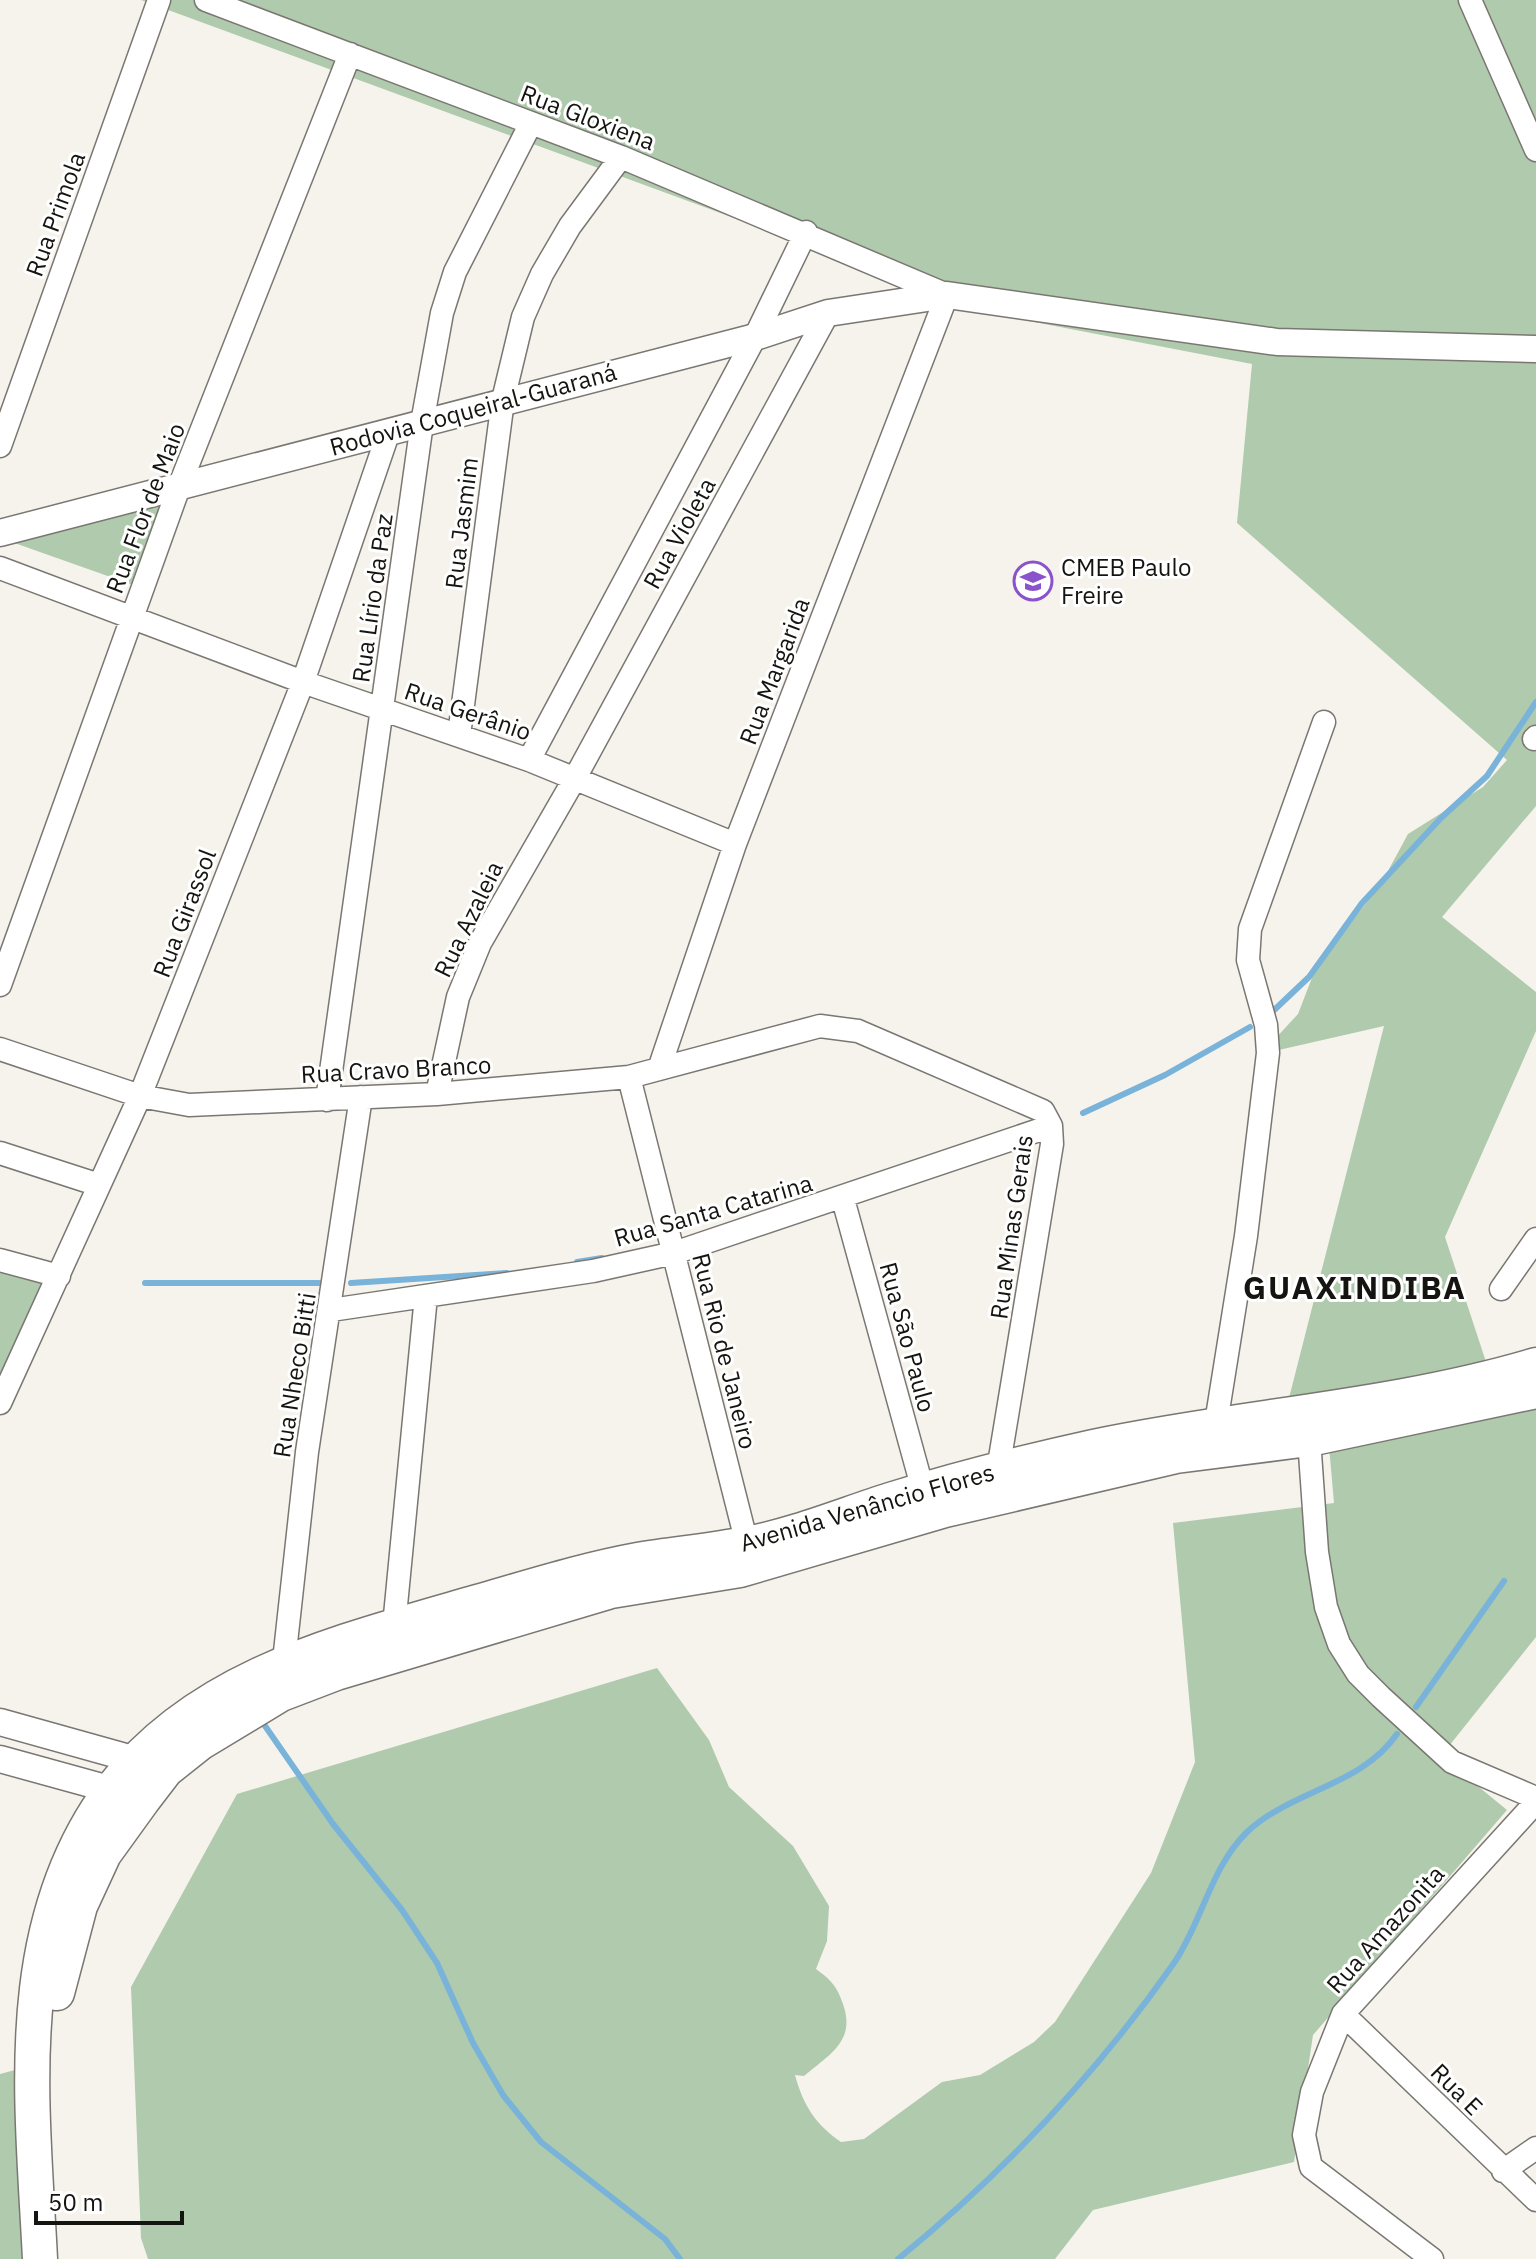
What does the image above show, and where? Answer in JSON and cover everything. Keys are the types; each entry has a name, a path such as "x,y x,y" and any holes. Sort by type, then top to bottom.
{"main road":[{"name":"Avenida Venâncio Flores","path":"152,1764 201,1708 235,1686 284,1661 394,1626 603,1568 747,1544 998,1470 1216,1423 1460,1384 1536,1365"},
{"name":"Avenida Venâncio Flores","path":"152,1764 281,1694 336,1673 583,1599 740,1570 945,1510 1162,1459 1309,1439 1536,1391"},
{"path":"40,2259 31,2058 37,1971 60,1886 85,1832 127,1794 152,1764"},
{"path":"64,2259 51,2083 51,2026 63,1958 80,1906 127,1794"}],"street":[{"name":"Rua Primola","path":"0,446 159,0"},
{"name":"Rua Gloxiena","path":"206,0 621,157 806,232 947,295"},
{"path":"1470,0 1536,150"},
{"name":"Rua Flor de Maio","path":"0,985 179,487 350,54"},
{"name":"Rua Lírio da Paz","path":"327,1100 422,423 442,313 455,272 531,123"},
{"name":"Rua Jasmim","path":"459,735 503,400 523,317 542,274 570,226 621,157"},
{"name":"Rua Violeta","path":"529,760 755,337 806,232"},
{"name":"Rodovia Coqueiral-Guaraná","path":"0,533 755,337 828,313 947,295 1277,342 1536,349"},
{"name":"Rua Margarida","path":"659,1069 735,844 947,295"},
{"name":"Rua Violeta","path":"575,778 828,313"},
{"name":"Rua Girassol","path":"0,1403 140,1096 303,682 389,431"},
{"name":"Rua Gerânio","path":"0,568 303,682 529,760 735,844"},
{"path":"1216,1423 1267,1068 1266,1025 1248,960 1250,929 1324,722"},
{"name":"Rua Azaleia","path":"437,1094 466,972 515,877 575,778"},
{"name":"Rua Minas Gerais","path":"797,1030 829,1026 858,1031 1043,1111 1051,1126 1047,1187 998,1470"},
{"name":"Rua Cravo Branco","path":"0,1049 140,1096 189,1105 437,1094 629,1077 797,1030"},
{"name":"Rua Rio de Janeiro","path":"629,1077 747,1544"},
{"name":"Rua Nheco Bitti","path":"284,1661 307,1452 361,1097"},
{"name":"Rua Santa Catarina","path":"331,1310 593,1271 674,1253 843,1199 1051,1126"},
{"path":"0,1153 99,1185"},
{"name":"Rua São Paulo","path":"843,1199 923,1490"},
{"path":"1501,1289 1536,1239"},
{"path":"0,1260 59,1276"},
{"path":"394,1626 426,1296"},
{"path":"1309,1439 1317,1552 1326,1607 1339,1644 1369,1686 1452,1762 1536,1800"},
{"path":"0,1722 152,1764"},
{"path":"0,1759 127,1794"},
{"name":"Rua Amazonita","path":"1432,2259 1311,2167 1304,2135 1312,2092 1343,2014 1536,1800"},
{"name":"Rua E","path":"1343,2014 1536,2200"},
{"path":"1503,2171 1536,2148"}],"green space":[{"path":"141,0 1536,0 1536,806 1442,917 1536,992 1536,1031 1445,1237 1487,1365 1289,1398 1384,1026 1261,1054 1298,1014 1315,970 1382,882 1408,834 1483,787 1507,760 1237,523 1252,364 977,311 797,241"},
{"path":"175,490 136,586 6,540"},
{"path":"0,1263 48,1275 0,1381"},
{"path":"1536,1405 1536,1637 1441,1756 1507,1810 1313,2035 1294,2162 1093,2210 1055,2259 148,2259 141,2238 131,1987 237,1794 657,1668 709,1740 729,1787 793,1846 829,1906 827,1941 816,1969 830,1980 838,1992 846,2028 838,2046 831,2053 804,2076 795,2075 806,2105 824,2129 841,2142 864,2139 942,2082 980,2075 1034,2042 1055,2022 1151,1873 1195,1762 1173,1523 1334,1503 1329,1446"},
{"path":"30,2066 40,2259 0,2259 0,2074"}],"waterway":[{"path":"1270,1014 1309,977 1362,903 1441,818 1487,776 1536,702"},
{"path":"1083,1113 1165,1075 1250,1027"},
{"path":"577,1262 602,1258"},
{"path":"351,1283 507,1273"},
{"path":"145,1283 319,1283"},
{"path":"1416,1707 1504,1581"},
{"path":"263,1723 333,1824 402,1910 437,1963 473,2043 503,2095 541,2142 665,2239 680,2259"},
{"path":"898,2259 1011,2157 1113,2044 1174,1963 1224,1861 1247,1832 1284,1806 1365,1765 1397,1734"}],"place":[{"name":"CMEB Paulo Freire","path":"1033,581"}],"district":[{"name":"GUAXINDIBA","path":"1355,1287"}]}
